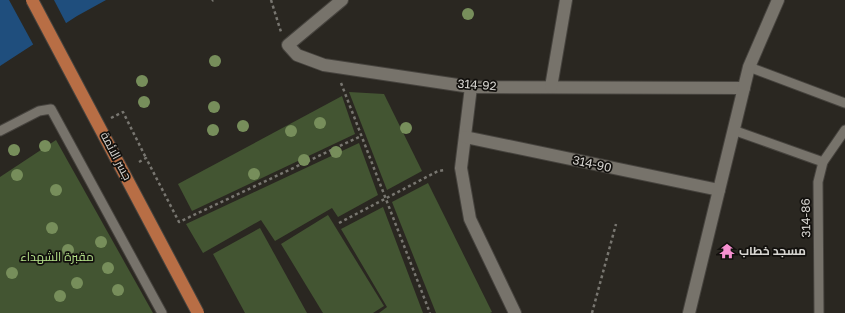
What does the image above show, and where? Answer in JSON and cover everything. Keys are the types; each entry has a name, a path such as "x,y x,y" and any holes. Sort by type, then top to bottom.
{"main road":[{"name":"جسر الائمة","path":"32,0 198,313"}],"street":[{"path":"288,45 342,0"},
{"path":"551,87 566,0"},
{"path":"689,313 749,67 778,0"},
{"name":"314-92","path":"288,45 297,55 324,65 472,87 744,88"},
{"path":"472,87 461,168 470,219 515,313"},
{"name":"314-90","path":"465,137 719,190"}],"lane":[{"path":"749,67 845,103"},
{"path":"0,131 39,111 51,109 162,313"},
{"path":"733,130 823,162"},
{"name":"314-86","path":"819,313 818,182 823,162 845,130"}],"path":[{"path":"271,0 283,36 288,45"},
{"path":"341,67 339,80 430,313"},
{"path":"123,112 179,222 361,136"},
{"path":"139,162 146,158"},
{"path":"339,223 438,171 461,168"},
{"path":"592,313 616,224"}],"green space":[{"path":"349,92 384,94 422,171 387,190"},
{"path":"342,96 355,134 192,211 178,184"},
{"name":"مقبرة الشهداء","path":"56,140 153,313 0,313 0,177"},
{"path":"359,143 378,195 338,217 332,208 275,241 261,220 203,253 186,224"},
{"path":"428,183 492,312 490,313 436,313 392,202"},
{"path":"383,207 423,313 379,313 387,307 341,229"},
{"path":"328,215 384,306 373,313 323,313 281,244"},
{"path":"260,228 307,313 245,313 213,254"}],"water":[{"path":"0,0 106,0 77,16 0,66"}],"pier":[{"path":"9,0 54,0 67,25 34,46"}],"place":[{"name":"مسجد خطاب","path":"727,251"}]}
